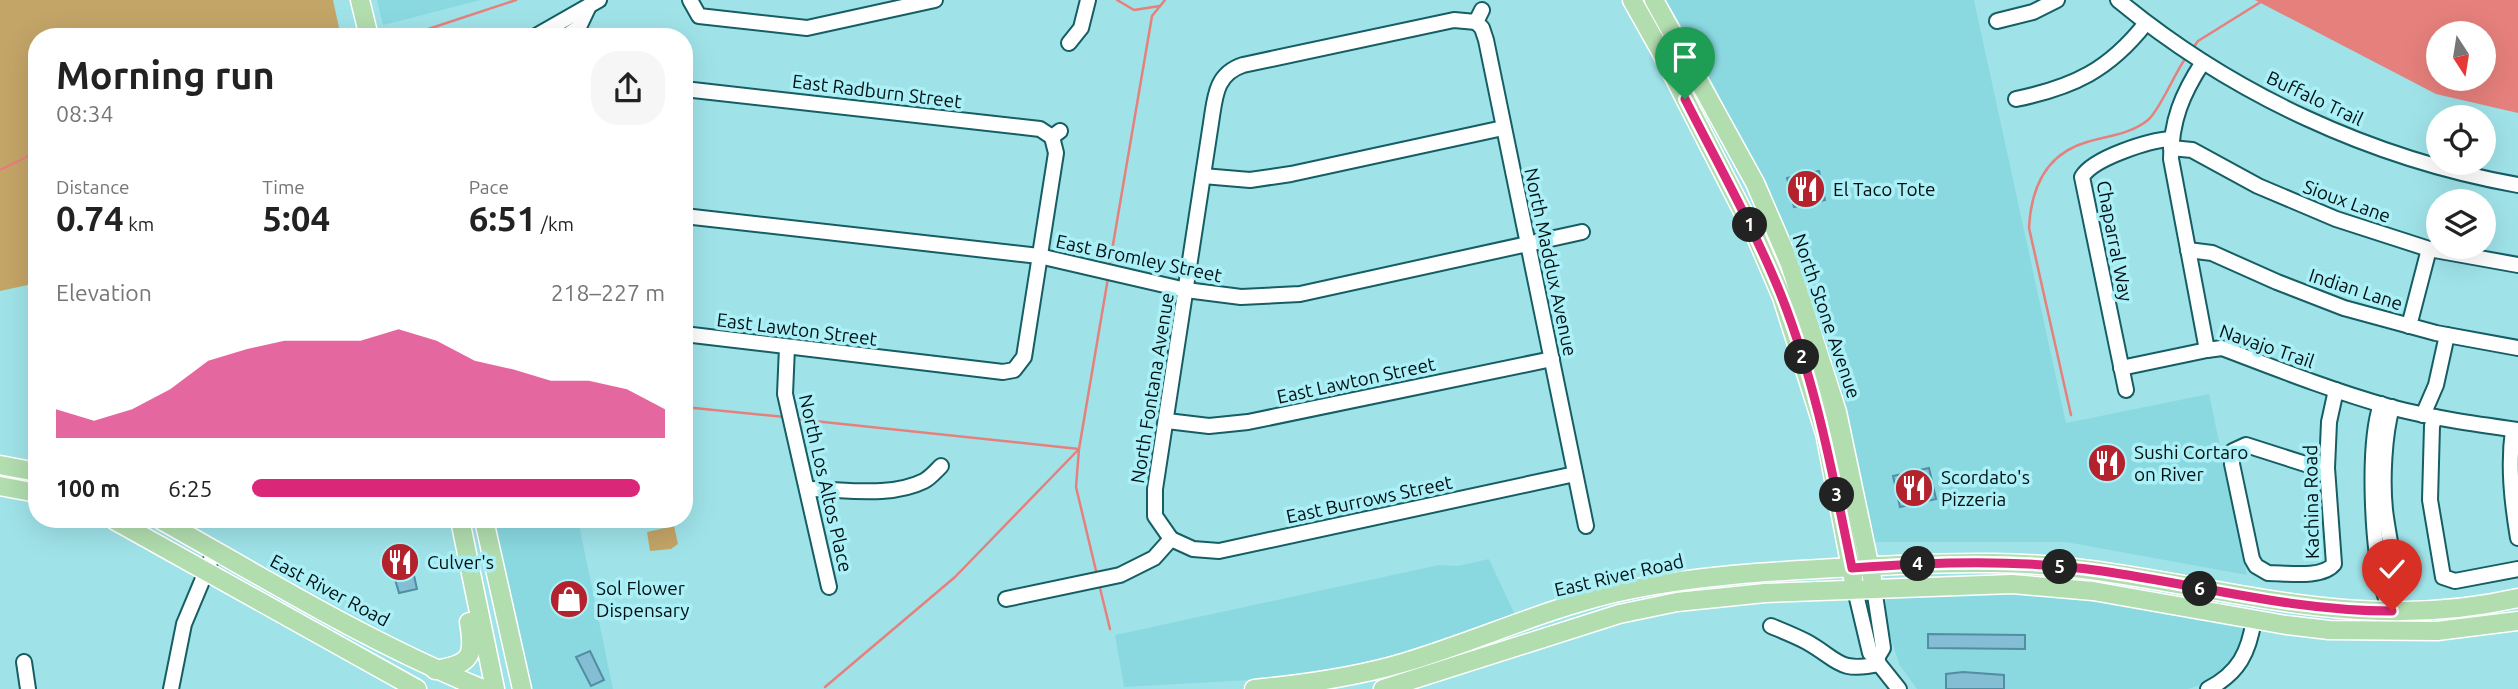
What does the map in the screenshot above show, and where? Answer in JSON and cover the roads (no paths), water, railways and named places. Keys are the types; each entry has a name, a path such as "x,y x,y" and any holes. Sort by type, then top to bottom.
{"main road":[{"path":"360,0 367,28"},
{"name":"North Stone Avenue","path":"1632,0 1757,239 1782,298 1825,433 1860,568 1874,588"},
{"name":"North Stone Avenue","path":"1654,0 1755,183 1790,264 1837,412 1860,568 1855,590"},
{"path":"0,466 28,471"},
{"path":"0,486 28,491"},
{"path":"129,528 417,689"},
{"name":"East River Road","path":"175,528 435,670 483,689"},
{"path":"461,528 495,689"},
{"path":"486,528 522,689"},
{"path":"435,670 457,666 470,654 473,644 463,588 467,559"},
{"name":"East River Road","path":"1254,689 1348,683 1564,607 1615,593 1715,576 2003,563 2101,571 2301,606 2392,611 2459,608 2518,598"},
{"name":"East River Road","path":"1384,689 1419,680 1566,629 1665,604 1754,594 2011,584 2093,591 2329,630 2394,633 2455,630 2518,621"},
{"path":"1322,689 1348,683"}],"street":[{"path":"690,0 699,16 807,28 935,0"},
{"path":"1069,43 1081,28 1088,0"},
{"path":"1997,21 2033,12 2057,0"},
{"name":"Buffalo Trail","path":"2118,0 2200,61 2284,108 2364,143 2422,162 2518,185"},
{"path":"548,28 593,4"},
{"path":"578,28 593,4"},
{"name":"North Maddux Avenue","path":"1226,74 1243,65 1479,16 1586,526"},
{"path":"2016,99 2061,89 2088,76 2126,48 2146,23"},
{"name":"Navajo Trail","path":"2200,61 2179,102 2171,143 2207,350 2222,348 2336,390 2386,405 2429,416 2516,430"},
{"name":"North Fontana Avenue","path":"1171,540 1155,516 1155,489 1217,88 1226,74"},
{"name":"East Radburn Street","path":"693,90 1040,129 1056,134 1056,153 1040,256"},
{"path":"1203,176 1250,180 1291,174 1503,128"},
{"name":"Chaparral Way","path":"2121,368 2082,177 2094,164 2155,140 2171,143"},
{"name":"Sioux Lane","path":"2171,143 2192,150 2258,186 2336,219 2426,248"},
{"name":"East Bromley Street","path":"693,217 1040,256 1186,290 1241,298 1300,294 1582,232"},
{"name":"Indian Lane","path":"2188,250 2211,253 2305,294 2409,326 2518,348"},
{"name":"East Lawton Street","path":"693,335 1003,372 1014,370 1024,357 1040,256"},
{"path":"2409,326 2426,259"},
{"name":"Sioux Lane","path":"2485,259 2518,265"},
{"path":"2447,335 2429,416 2430,500 2441,572 2449,581 2515,571"},
{"name":"North Los Altos Place","path":"787,347 785,394 829,587"},
{"path":"2126,390 2121,368 2207,350"},
{"name":"East Lawton Street","path":"1167,421 1209,426 1248,422 1552,359"},
{"name":"Kachina Road","path":"2327,468 2318,468 2246,445 2233,451 2232,464 2250,552 2256,566 2268,573 2328,570 2334,564 2327,468 2329,422 2336,390"},
{"path":"2386,405 2388,422 2385,506 2397,592 2392,611 2394,633"},
{"path":"2516,430 2510,449 2512,501 2518,538"},
{"path":"807,489 869,491 904,487 926,481 940,466"},
{"name":"East Burrows Street","path":"1171,540 1193,549 1219,551 1575,474"},
{"path":"1006,599 1120,575 1154,558 1171,540"},
{"path":"171,689 184,624 215,550"},
{"path":"1771,626 1808,642 1841,666 1857,669 1878,661 1883,648 1874,588"},
{"path":"1855,590 1870,653 1899,689"},
{"path":"2208,689 2238,667 2250,646 2254,619"},
{"path":"24,662 28,689"}],"waterway":[{"path":"431,28 516,0"},
{"path":"1117,0 1134,10 1160,6"},
{"path":"1109,268 1152,16 1165,0"},
{"path":"2193,48 2198,41 2264,0"},
{"path":"2071,415 2029,228 2037,186 2043,174 2060,155 2087,142 2127,132 2148,120 2187,56"},
{"path":"0,170 28,156"},
{"path":"825,687 955,577 1079,449 1108,278"},
{"path":"693,408 785,417"},
{"path":"795,419 1079,449 1076,487 1097,575"},
{"path":"1099,584 1110,629"}],"place":[{"name":"El Taco Tote","path":"1806,189"},
{"name":"Sushi Cortaro on River","path":"2107,463"},
{"name":"Scordato's Pizzeria","path":"1914,488"},
{"name":"Culver's","path":"400,562"},
{"name":"Sol Flower Dispensary","path":"569,599"}]}
